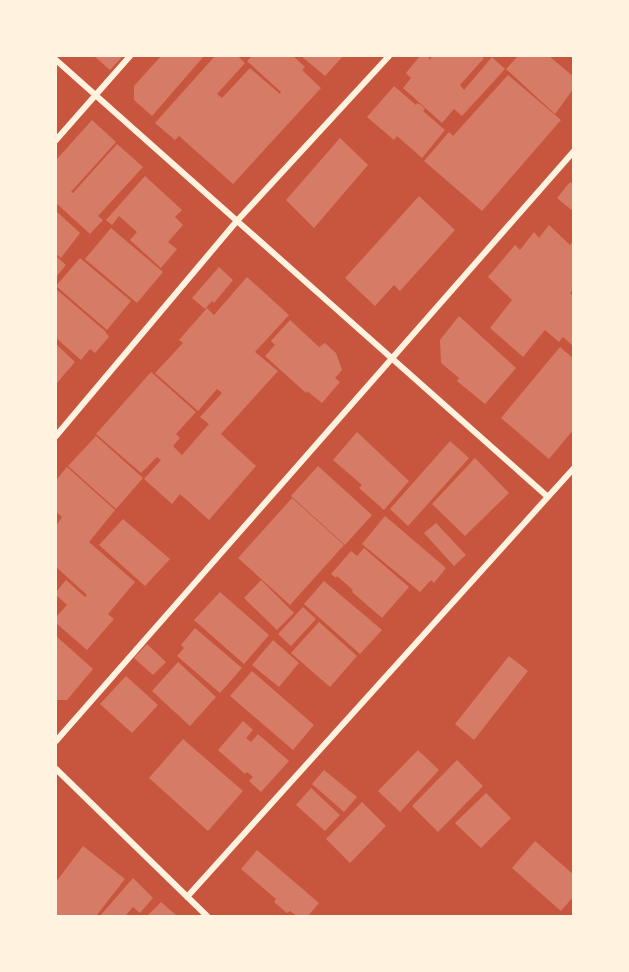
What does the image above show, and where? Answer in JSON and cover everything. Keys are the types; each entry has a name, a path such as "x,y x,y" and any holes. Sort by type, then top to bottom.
{"street":[{"path":"56,140 130,56"},
{"path":"56,435 236,222 389,56"},
{"path":"56,60 548,497"},
{"path":"56,741 573,151"},
{"path":"187,897 573,468"},
{"path":"56,769 207,916"}],"building":[{"path":"94,56 123,56 110,70"},
{"path":"161,56 204,56 152,116 134,100 134,86"},
{"path":"215,56 238,56 245,63 217,94 222,98 250,68 280,94 281,92 247,61 252,56 293,56 305,67 302,70 321,88 233,184 179,136 175,140 155,123"},
{"path":"301,56 343,56 325,76"},
{"path":"420,56 427,56 431,60 431,56 481,56 484,58 460,85 464,90 492,57 505,69 462,116 454,109 442,123 403,88 411,78 406,73"},
{"path":"518,56 549,56 574,77 574,88 555,114 506,69"},
{"path":"508,75 561,120 482,211 424,161 449,132 453,136"},
{"path":"394,86 416,105 417,103 421,105 425,109 423,111 445,130 422,158 397,136 394,140 367,117"},
{"path":"92,120 116,142 71,192 73,193 117,144 143,167 98,216 103,220 90,234 56,203 56,160"},
{"path":"340,138 368,165 314,228 286,200"},
{"path":"145,176 182,210 175,217 183,225 168,242 177,249 161,268 130,240 137,232 119,216 112,225 106,220"},
{"path":"570,182 574,185 574,212 557,198"},
{"path":"419,196 455,230 400,291 394,285 375,306 345,278"},
{"path":"56,211 80,233 61,258 56,254"},
{"path":"549,225 570,245 574,241 574,289 570,293 574,296 574,347 563,337 559,342 545,330 523,357 490,328 512,300 488,277 515,245 520,250 534,232 539,238"},
{"path":"111,228 163,272 137,303 85,259"},
{"path":"56,256 66,265 56,277"},
{"path":"80,258 131,301 107,330 56,286"},
{"path":"219,267 233,280 214,303 212,301 205,309 192,298"},
{"path":"247,277 289,315 255,352 278,371 221,434 256,466 209,520 180,494 172,504 144,479 161,460 157,457 141,473 96,434 151,372 196,412 176,434 180,438 173,446 182,455 209,424 200,417 222,393 217,389 198,411 155,373 183,343 179,340 207,308 214,315"},
{"path":"56,289 109,337 95,353 90,349 81,360 56,338"},
{"path":"459,316 516,368 485,404 457,381 459,378 441,363 440,340"},
{"path":"290,320 319,347 325,343 336,353 342,370 335,378 340,382 322,403 307,391 306,393 265,356 275,345 271,341"},
{"path":"56,344 75,362 56,384"},
{"path":"560,347 574,359 574,429 549,459 501,418"},
{"path":"357,432 409,481 384,510 359,488 362,485 333,460"},
{"path":"96,436 143,478 116,509 68,466"},
{"path":"450,441 469,458 408,526 390,509"},
{"path":"475,458 509,493 465,536 432,504"},
{"path":"318,466 372,515 345,545 291,496"},
{"path":"67,467 115,510 89,542 135,582 108,614 114,619 87,650 56,623 56,617 67,605 56,595 56,592 66,580 85,597 87,595 56,567 56,526 62,517 56,512 56,480"},
{"path":"292,498 344,545 290,605 238,558"},
{"path":"385,516 446,568 434,583 431,580 420,592 362,544"},
{"path":"123,519 170,559 145,586 99,545"},
{"path":"436,523 466,555 454,566 424,533"},
{"path":"364,548 409,587 382,618 337,576 336,578 331,574 351,551 357,556"},
{"path":"261,580 294,613 277,630 244,598"},
{"path":"324,581 382,630 360,654 304,604"},
{"path":"220,592 269,635 244,664 194,620"},
{"path":"303,607 316,619 291,646 278,634"},
{"path":"319,622 357,656 330,687 291,653"},
{"path":"195,628 242,668 220,693 177,656 184,648 181,645"},
{"path":"56,636 93,669 67,700 56,700"},
{"path":"273,640 299,663 279,687 252,665"},
{"path":"147,644 166,662 153,675 134,658"},
{"path":"509,656 528,671 474,740 455,724"},
{"path":"178,662 216,697 190,726 152,691"},
{"path":"252,671 314,725 293,750 230,696"},
{"path":"126,676 158,705 132,733 100,704"},
{"path":"243,721 253,730 246,738 251,742 258,734 289,761 261,792 249,781 253,777 247,772 245,774 218,750"},
{"path":"183,739 243,791 208,831 149,778"},
{"path":"418,750 439,770 400,812 378,791"},
{"path":"457,760 483,786 438,832 412,806"},
{"path":"324,770 357,797 344,812 312,784"},
{"path":"311,788 340,815 325,831 296,805"},
{"path":"486,793 511,818 481,848 455,823"},
{"path":"362,802 386,826 350,863 326,839"},
{"path":"535,841 574,875 574,896 561,911 512,868"},
{"path":"83,846 125,879 96,916 56,916 56,882"},
{"path":"257,850 319,903 308,916 297,916 290,911 287,913 274,902 276,899 241,869"},
{"path":"133,878 153,898 140,913 133,907 125,916 100,916"},
{"path":"161,902 177,916 147,916"}]}
